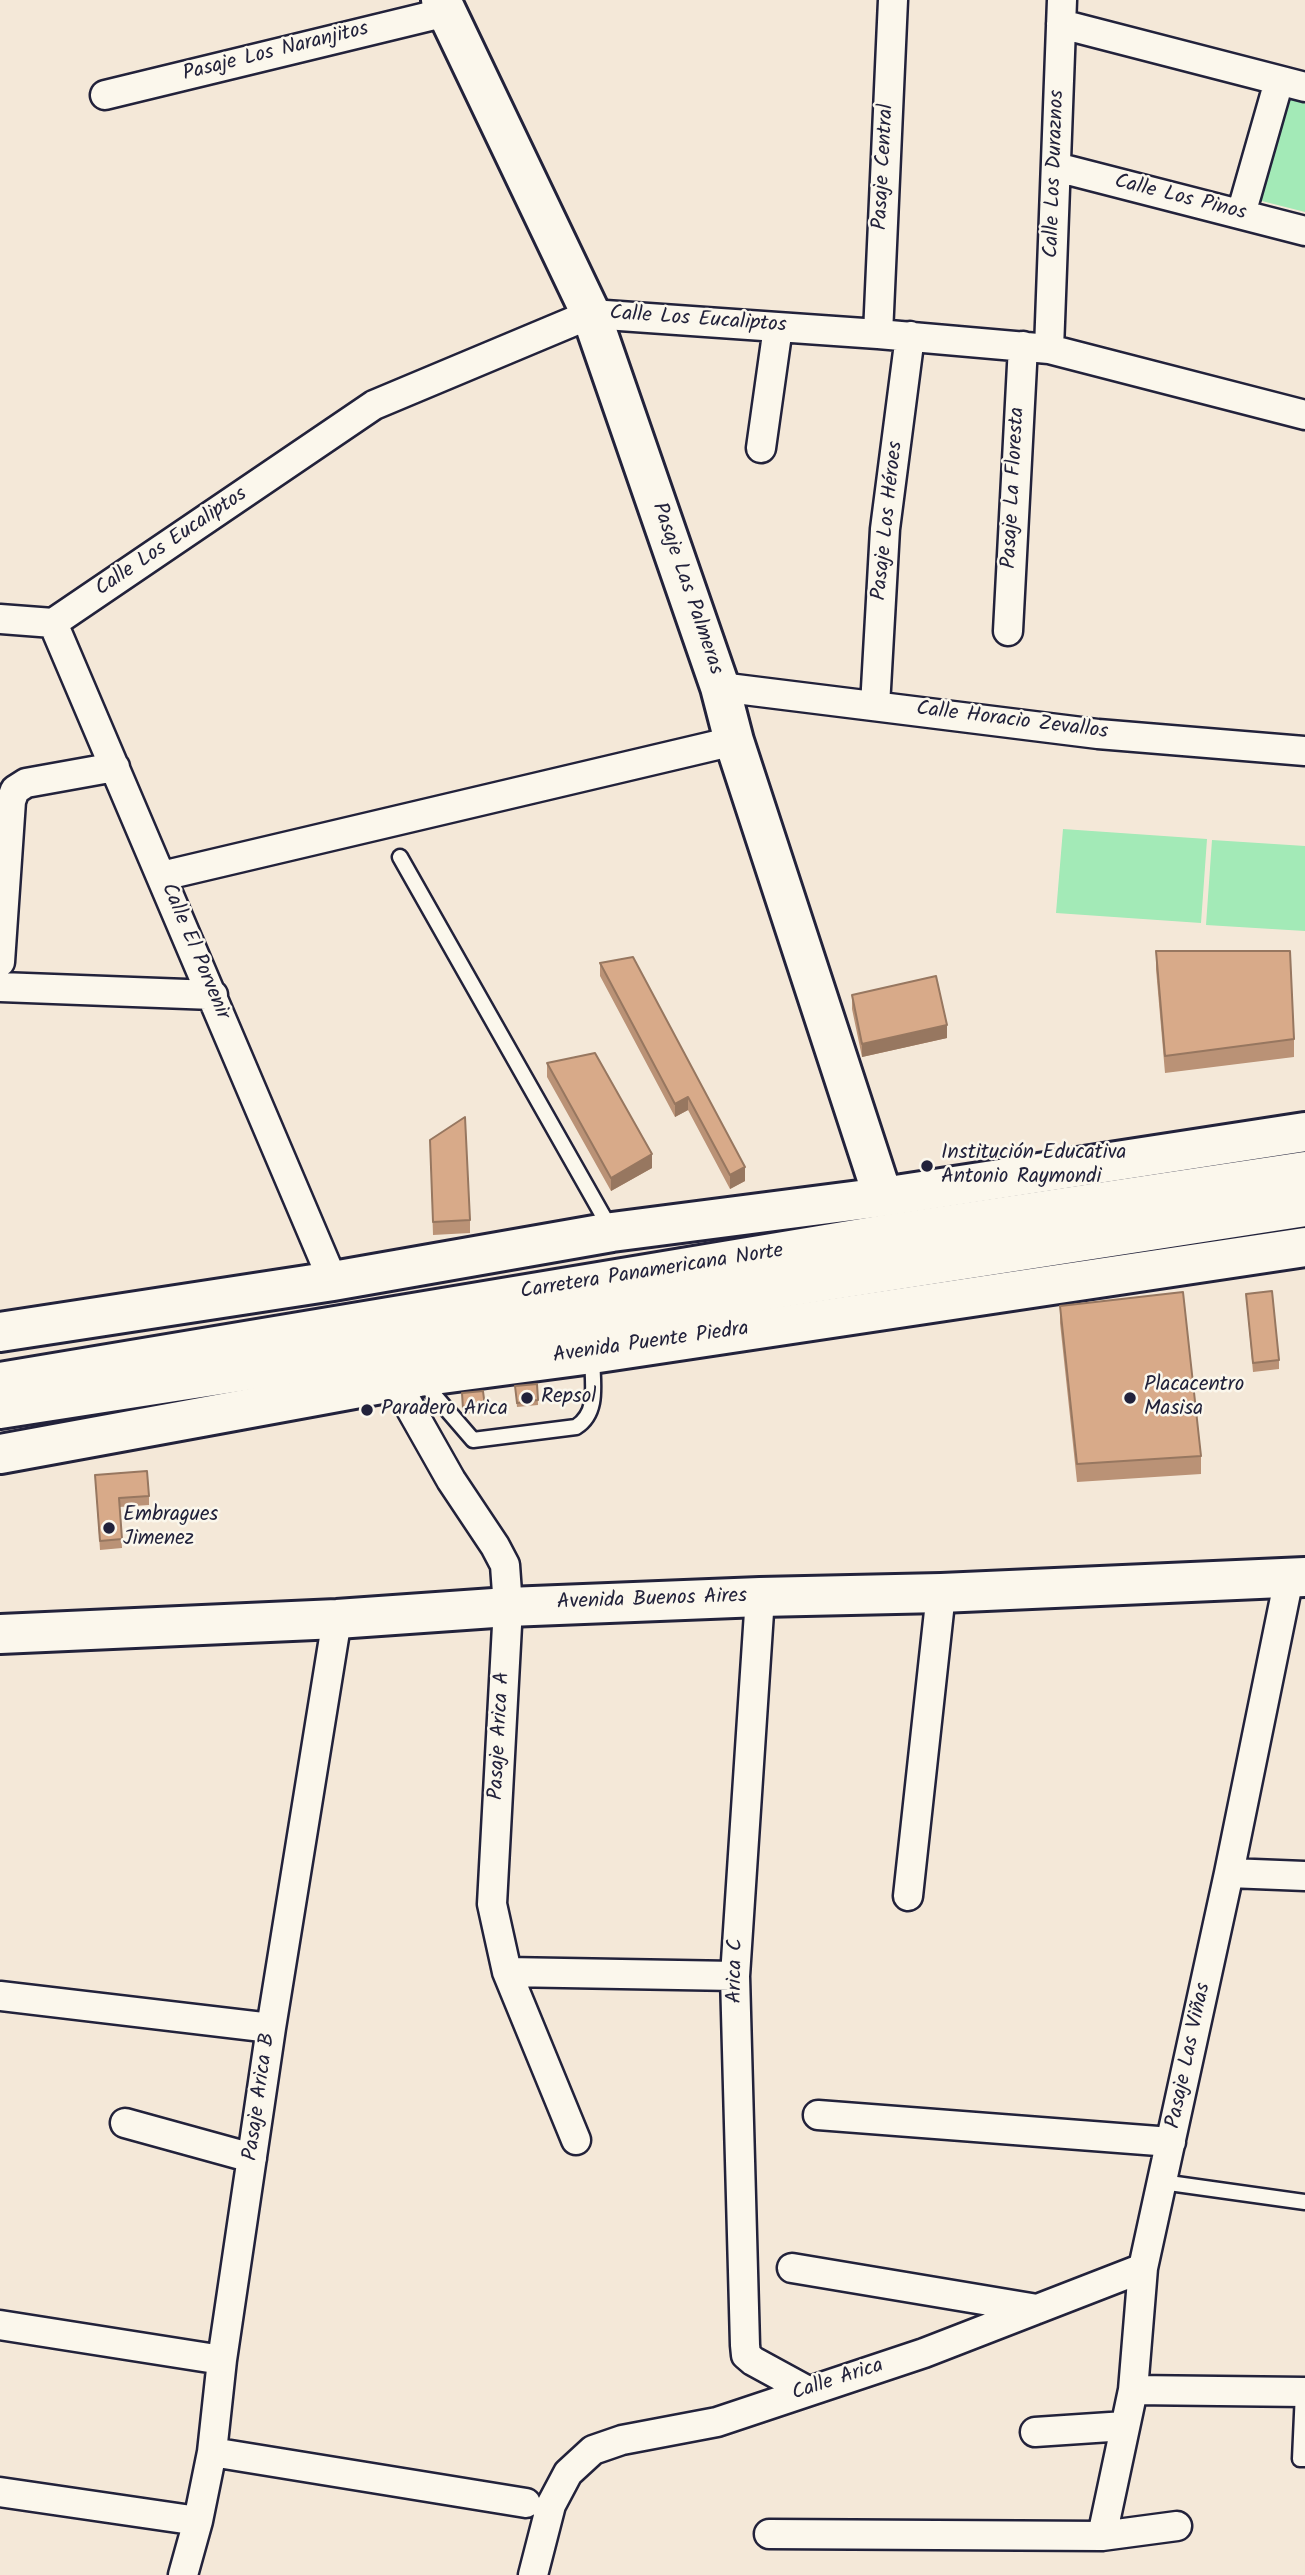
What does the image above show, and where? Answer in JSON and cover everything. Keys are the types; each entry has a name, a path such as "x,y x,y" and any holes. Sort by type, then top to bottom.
{"main road":[{"name":"Pasaje Las Palmeras","path":"444,6 592,314 720,687 734,741 883,1197"},
{"path":"0,1332 333,1282 612,1233 883,1197 1305,1132"},
{"name":"Carretera Panamericana Norte","path":"0,1382 880,1235 1305,1171"},
{"name":"Carretera Panamericana Norte","path":"0,1409 401,1363 593,1335 1305,1207"},
{"name":"Avenida Puente Piedra","path":"593,1335 1305,1247"},
{"path":"0,1454 401,1363"},
{"name":"Avenida Buenos Aires","path":"0,1634 337,1619 508,1607 1297,1578"}],"street":[{"name":"Pasaje Central","path":"878,334 893,0"},
{"name":"Pasaje Los Naranjitos","path":"106,95 444,6"},
{"path":"1061,12 1292,84 1241,214"},
{"name":"Calle Los Duraznos","path":"1036,347 1056,167 1061,12"},
{"name":"Calle Los Pinos","path":"1056,167 1305,231"},
{"name":"Calle Los Eucaliptos","path":"53,623 374,405 592,314 1036,347 1305,415"},
{"path":"761,448 778,327"},
{"name":"Pasaje Los Héroes","path":"875,706 885,528 910,336"},
{"name":"Pasaje La Floresta","path":"1007,631 1036,347"},
{"path":"0,619 53,623"},
{"name":"Calle El Porvenir","path":"53,623 333,1282"},
{"name":"Calle Horacio Zevallos","path":"720,687 1098,734 1305,751"},
{"path":"162,876 734,741"},
{"path":"0,962 11,801 15,790 26,783 115,767"},
{"path":"0,987 213,995"},
{"name":"Pasaje Arica A","path":"401,1363 451,1480 495,1546 505,1566 508,1607 492,1904 507,1972 576,2140"},
{"name":"Pasaje Las Viñas","path":"1102,2536 1133,2390 1143,2269 1229,1873 1297,1578"},
{"path":"908,1896 941,1593"},
{"name":"Arica C","path":"760,1597 735,1976 745,2345 746,2355 753,2361 807,2390"},
{"name":"Pasaje Arica B","path":"183,2575 198,2521 212,2452 222,2360 271,2028 337,1619"},
{"path":"1229,1873 1305,1876"},
{"path":"507,1972 735,1976"},
{"path":"0,1996 271,2028"},
{"path":"818,2115 1171,2142"},
{"path":"125,2123 252,2158"},
{"path":"792,2268 1037,2309"},
{"name":"Calle Arica","path":"533,2575 538,2504 593,2450 622,2440 717,2423 807,2390 924,2353 1143,2269"},
{"path":"0,2325 222,2360"},
{"path":"1133,2390 1304,2392"},
{"path":"1035,2432 1125,2426"},
{"path":"212,2452 538,2504"},
{"path":"0,2492 198,2521"},
{"path":"769,2534 1102,2536 1177,2526"}],"lane":[{"path":"400,857 612,1233"},
{"path":"401,1363 473,1440 576,1427 586,1420 592,1408 593,1335"},
{"path":"1162,2182 1305,2203"},
{"path":"1304,2392 1300,2459 1305,2459"}],"green space":[{"path":"1283,91 1305,96 1305,212 1254,199"},
{"path":"1063,829 1207,839 1201,923 1056,913"},
{"path":"1212,840 1305,846 1305,931 1206,925"}],"building":[{"path":"1156,951 1290,951 1294,1039 1165,1056"},
{"path":"633,957 745,1167 730,1175 688,1097 675,1104 600,963"},
{"path":"936,976 947,1025 862,1044 852,995"},
{"path":"595,1053 652,1154 611,1178 547,1063"},
{"path":"465,1117 470,1220 433,1222 430,1140"},
{"path":"1272,1291 1279,1360 1253,1363 1246,1294"},
{"name":"Placacentro Masisa","path":"1183,1292 1201,1456 1077,1464 1060,1306"},
{"name":"Repsol","path":"537,1384 538,1400 517,1403 515,1386"},
{"name":"Repsol","path":"483,1391 485,1407 463,1409 462,1393"},
{"path":"147,1471 149,1496 119,1498 122,1539 100,1541 95,1475"}],"place":[{"name":"Institución Educativa Antonio Raymondi","path":"927,1166"},
{"name":"Repsol","path":"527,1398"},
{"name":"Placacentro Masisa","path":"1130,1398"},
{"name":"Paradero Arica","path":"367,1410"},
{"name":"Embragues Jimenez","path":"109,1528"}]}
